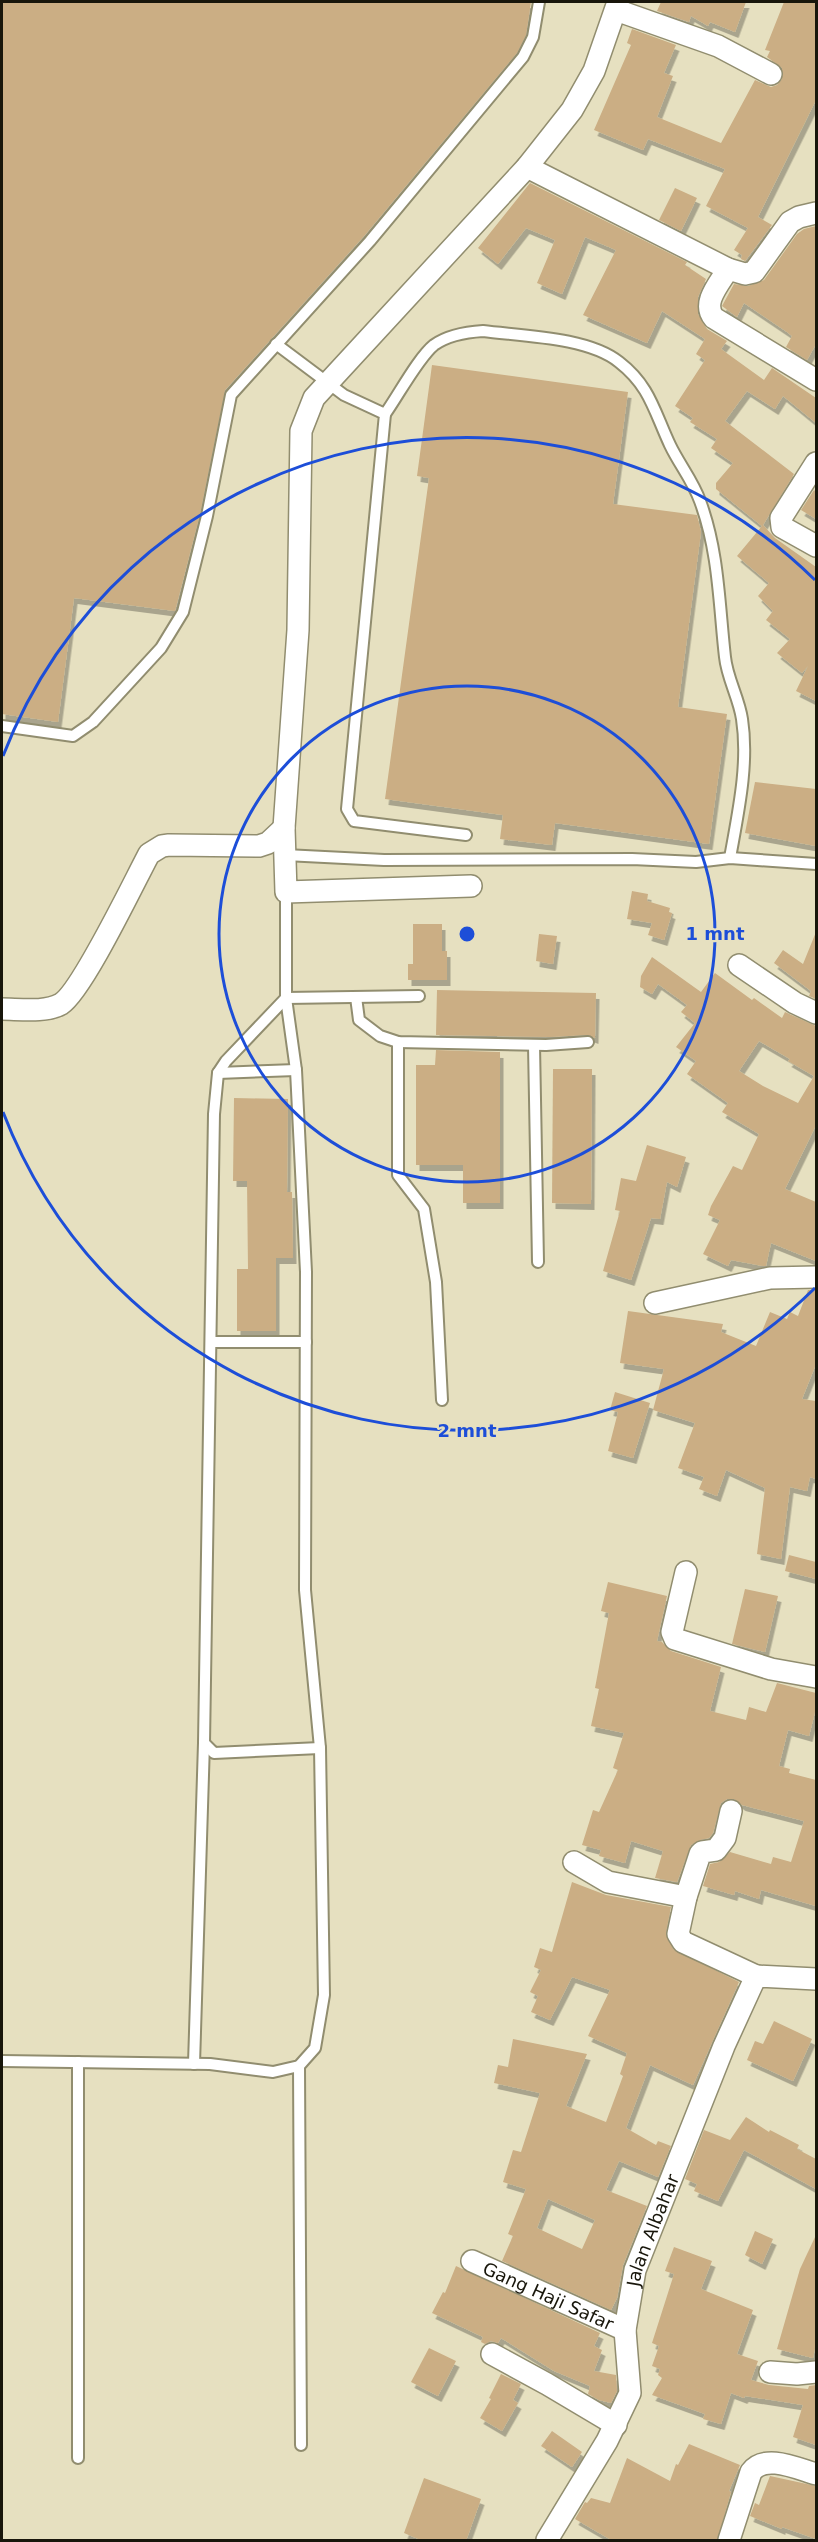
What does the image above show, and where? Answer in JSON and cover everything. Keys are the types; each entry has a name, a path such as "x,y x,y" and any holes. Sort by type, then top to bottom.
{"street":[{"path":"471,886 286,892 284,828 298,630 301,431 314,398 527,167 572,110 594,71 617,6 718,46 771,74"},
{"path":"527,167 728,269 751,274 790,222 816,213"},
{"path":"728,269 708,304 708,312 714,318 816,380"},
{"path":"816,463 781,518 782,527 816,546"},
{"path":"2,1009 43,1009 62,1004 78,985 149,854 156,849 169,845 259,846 268,843 284,828"},
{"path":"739,965 795,1003 816,1013"},
{"path":"655,1303 770,1278 816,1277"},
{"path":"686,1572 672,1632 675,1639 771,1669 816,1677"},
{"path":"731,1811 725,1838 716,1850 700,1854 686,1897 678,1934 680,1940 756,1976 816,1979"},
{"path":"574,1862 608,1882 686,1897"},
{"name":"Jalan Albahar","path":"550,2539 616,2425 630,2393 625,2330 639,2260 723,2046 756,1976"},
{"name":"Gang Haji Safar","path":"472,2261 625,2330"},
{"path":"492,2354 616,2425"},
{"path":"770,2372 797,2374 816,2372"},
{"path":"729,2541 751,2472 755,2466 768,2462 816,2474"}],"lane":[{"path":"2,726 73,736 93,722 161,648 183,612 207,516 231,395 280,347 522,57 533,37 539,2"},
{"path":"466,835 354,822 347,809 385,414 426,354 435,345 469,332 483,331 579,343 617,360 647,391 670,447 699,499 711,536 719,588 725,660 742,718 743,771 736,832 730,858"},
{"path":"280,347 344,395 385,414"},
{"path":"285,855 384,860 632,859 696,862 730,858 816,864"},
{"path":"2,2061 194,2064 273,2072 299,2066 315,2048 324,1995 320,1748 305,1590 306,1272 296,1070 286,998 286,892"},
{"path":"194,2064 204,1743 214,1114 218,1074 226,1061 286,998 419,996"},
{"path":"356,997 359,1020 380,1036 398,1042 534,1045 588,1042"},
{"path":"398,1042 398,1175 424,1209 436,1282 442,1400"},
{"path":"534,1045 538,1262"},
{"path":"218,1074 296,1070"},
{"path":"211,1342 306,1342"},
{"path":"204,1743 214,1753 320,1748"},
{"path":"78,2062 78,2458"},
{"path":"299,2066 301,2445"}],"building":[{"path":"2,2 531,2 526,35 517,53 364,236 225,390 200,514 175,611 74,598 58,722 2,714"},
{"path":"661,2 746,2 735,32 710,22 708,26 691,16 689,22 657,11"},
{"path":"784,2 816,2 816,100 758,217 772,225 745,261 741,259 742,255 734,250 748,228 706,206 725,169 648,139 643,150 594,130 631,45 627,43 632,29 676,45 664,73 673,76 657,117 721,143 755,80 771,87 777,85 782,79 782,68 767,57 770,51 765,50"},
{"path":"530,183 687,262 685,265 706,279 698,297 698,314 707,329 727,341 721,349 764,380 772,368 816,398 816,423 783,396 775,409 747,391 725,421 794,474 763,525 775,538 816,567 816,701 796,691 808,666 802,673 777,653 790,639 766,620 773,611 758,596 769,583 737,556 762,526 716,489 716,483 733,463 711,448 717,439 690,422 693,418 675,406 705,360 696,354 705,339 662,311 647,343 583,315 616,250 585,237 562,294 537,283 555,240 526,228 498,264 478,248"},
{"path":"675,188 697,198 681,231 659,220"},
{"path":"816,226 816,344 807,360 786,347 792,336 744,303 737,317 722,306 734,284 748,286 764,280 797,234 804,229"},
{"path":"432,365 628,392 613,504 697,515 701,532 678,707 727,714 709,844 555,823 552,845 500,839 503,815 385,799 429,478 417,476"},
{"path":"814,490 816,492 816,519 801,510"},
{"path":"755,782 816,789 816,846 745,833"},
{"path":"632,891 648,894 647,901 670,908 669,912 672,913 664,940 648,935 652,923 627,919"},
{"path":"413,924 442,924 442,951 447,951 447,980 408,980 408,964 413,964"},
{"path":"816,932 816,999 809,996 811,991 774,963 783,950 803,964"},
{"path":"539,934 557,936 553,964 536,961"},
{"path":"652,957 701,992 715,973 782,1018 785,1012 816,1026 816,1125 785,1189 816,1202 816,1261 771,1243 766,1266 731,1260 728,1266 703,1254 720,1220 708,1215 711,1206 733,1166 742,1170 759,1134 722,1112 728,1103 687,1074 696,1061 676,1047 695,1023 681,1012 687,1005 658,984 652,994 640,987 641,976","holes":["759,1041 790,1059 788,1061 814,1076 798,1103 739,1071"]},
{"path":"437,990 596,993 595,1038 587,1035 550,1037 436,1035"},
{"path":"436,1050 500,1052 500,1203 463,1203 463,1165 416,1165 416,1065 435,1065"},
{"path":"553,1069 592,1069 591,1204 552,1203"},
{"path":"234,1098 288,1099 287,1192 292,1192 293,1258 276,1258 276,1331 237,1331 237,1269 248,1269 247,1181 233,1181"},
{"path":"647,1145 686,1157 677,1187 667,1182 660,1219 651,1218 631,1280 603,1271 620,1211 615,1210 621,1178 636,1181"},
{"path":"808,1290 816,1290 816,1364 802,1399 816,1401 816,1479 810,1477 807,1491 790,1487 781,1559 757,1554 765,1488 726,1470 717,1496 699,1489 704,1477 678,1468 695,1423 653,1410 664,1369 620,1363 628,1311 723,1324 721,1332 756,1346 770,1312 787,1319 790,1312 798,1316"},
{"path":"615,1392 650,1403 633,1458 608,1451 618,1412 610,1410"},
{"path":"789,1555 816,1562 816,1579 785,1571"},
{"path":"608,1582 667,1596 657,1641 662,1642 671,1651 721,1667 710,1711 746,1720 749,1707 766,1712 777,1683 816,1693 816,1708 809,1736 788,1730 779,1766 790,1769 789,1773 816,1780 816,1906 761,1890 759,1899 735,1891 734,1895 703,1886 710,1864 719,1862 730,1852 771,1864 773,1857 791,1862 804,1821 742,1805 734,1799 727,1799 721,1803 713,1833 709,1838 691,1845 677,1882 655,1878 663,1851 631,1841 625,1863 599,1856 601,1850 582,1845 593,1810 599,1812 618,1770 613,1768 624,1733 591,1726 599,1689 595,1688 609,1613 601,1611"},
{"path":"745,1589 778,1596 765,1652 732,1644"},
{"path":"572,1882 606,1895 671,1907 666,1932 673,1949 739,1982 693,2085 650,2065 626,2128 656,2145 658,2141 671,2146 658,2177 619,2161 606,2190 647,2206 623,2265 617,2298 611,2310 502,2261 513,2236 508,2234 526,2189 503,2182 513,2150 521,2152 540,2093 494,2083 498,2065 508,2067 513,2039 587,2054 566,2106 606,2122 623,2076 620,2074 627,2053 588,2036 610,1990 572,1977 550,2020 531,2012 538,1996 530,1992 541,1970 534,1967 540,1948 552,1952","holes":["548,2199 595,2220 582,2249 537,2228"]},
{"path":"774,2021 812,2039 793,2081 747,2060 755,2041 763,2044"},
{"path":"746,2117 769,2132 770,2130 799,2145 797,2149 816,2159 816,2189 744,2150 718,2201 694,2191 697,2184 685,2179 704,2130 730,2140"},
{"path":"755,2231 773,2239 762,2264 745,2255"},
{"path":"816,2235 816,2344 813,2358 777,2349 800,2269"},
{"path":"674,2247 712,2261 701,2289 753,2310 737,2354 758,2361 751,2380 769,2385 808,2389 809,2386 816,2385 816,2445 793,2437 803,2405 745,2396 744,2398 731,2393 721,2424 703,2419 705,2414 652,2395 662,2378 658,2375 660,2369 652,2366 659,2346 652,2343 674,2274 665,2271"},
{"path":"456,2266 600,2333 594,2346 602,2350 594,2371 616,2375 617,2391 611,2403 588,2394 590,2386 554,2371 501,2338 498,2343 491,2341 485,2344 481,2342 483,2337 432,2313 443,2292 445,2293"},
{"path":"429,2348 456,2361 438,2396 411,2382"},
{"path":"501,2374 521,2384 513,2400 518,2403 502,2431 480,2418"},
{"path":"552,2431 582,2452 572,2467 541,2446"},
{"path":"689,2444 740,2465 729,2491 731,2492 717,2541 613,2541 575,2519 585,2502 587,2503 591,2498 610,2503 627,2458 670,2481 676,2464 678,2465"},
{"path":"770,2476 816,2486 816,2539 750,2516 755,2503 759,2505"},
{"path":"424,2478 481,2499 466,2541 423,2541 404,2533"}]}
